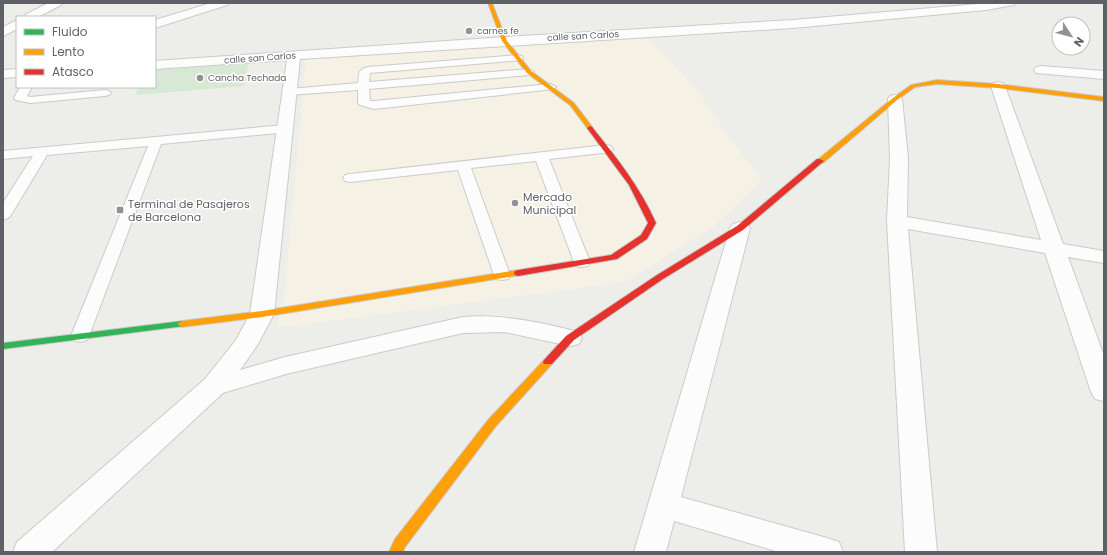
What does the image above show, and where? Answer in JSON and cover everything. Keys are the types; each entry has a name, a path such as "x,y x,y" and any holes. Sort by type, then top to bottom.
{"street":[{"path":"31,16 57,3"},
{"path":"156,24 223,3"},
{"path":"3,346 262,314 614,257 644,238 652,223 647,210 627,177 572,104 529,72 505,41 490,3"},
{"name":"calle san Carlos","path":"156,65 505,41 793,24 986,7 1010,3"},
{"path":"3,32 16,25"},
{"path":"29,552 214,386 246,344 262,314 294,55"},
{"path":"1041,70 1104,75"},
{"path":"3,74 16,73"},
{"path":"396,552 400,543 492,423 570,338 660,277 740,228 895,99 913,86 937,82 998,86 1103,100"},
{"path":"998,86 1104,392"},
{"path":"895,99 899,158 897,221 921,552"},
{"path":"897,221 1104,257"},
{"path":"650,552 740,228"},
{"path":"214,386 285,366 463,325 481,323 516,326 570,338"},
{"path":"664,505 827,552"}],"lane":[{"path":"518,58 368,70 365,71 363,86 364,103 374,105 550,87"},
{"path":"289,92 529,72"},
{"path":"25,88 20,98 30,100 105,92"},
{"path":"3,155 285,129"},
{"path":"80,336 156,141"},
{"path":"350,178 606,149"},
{"path":"3,215 43,151"},
{"path":"542,156 582,262"},
{"path":"464,164 502,275"}],"shaded area":[{"name":"Mercado Municipal","path":"646,36 698,91 727,135 762,179 713,227 625,282 277,328 285,291 306,59"}],"green space":[{"name":"Cancha Techada","path":"249,62 244,86 135,95 139,88 156,88 156,70"}],"traffic: fast":[{"path":"3,346 182,324"}],"traffic: slow":[{"path":"490,3 505,41 529,72 572,104 590,128"},
{"path":"820,161 913,86 937,82 998,86 1104,99"},
{"path":"182,324 262,314 518,273"},
{"path":"396,552 400,543 492,423 548,362"}],"traffic: jam":[{"path":"518,273 614,257 644,237 652,223 632,185 590,128"},
{"path":"548,362 570,338 660,277 740,228 820,161"}],"place":[{"name":"carnes fe","path":"469,31"},
{"name":"Cancha Techada","path":"200,78"},
{"name":"Mercado Municipal","path":"515,203"},
{"name":"Terminal de Pasajeros de Barcelona","path":"120,210"}]}
